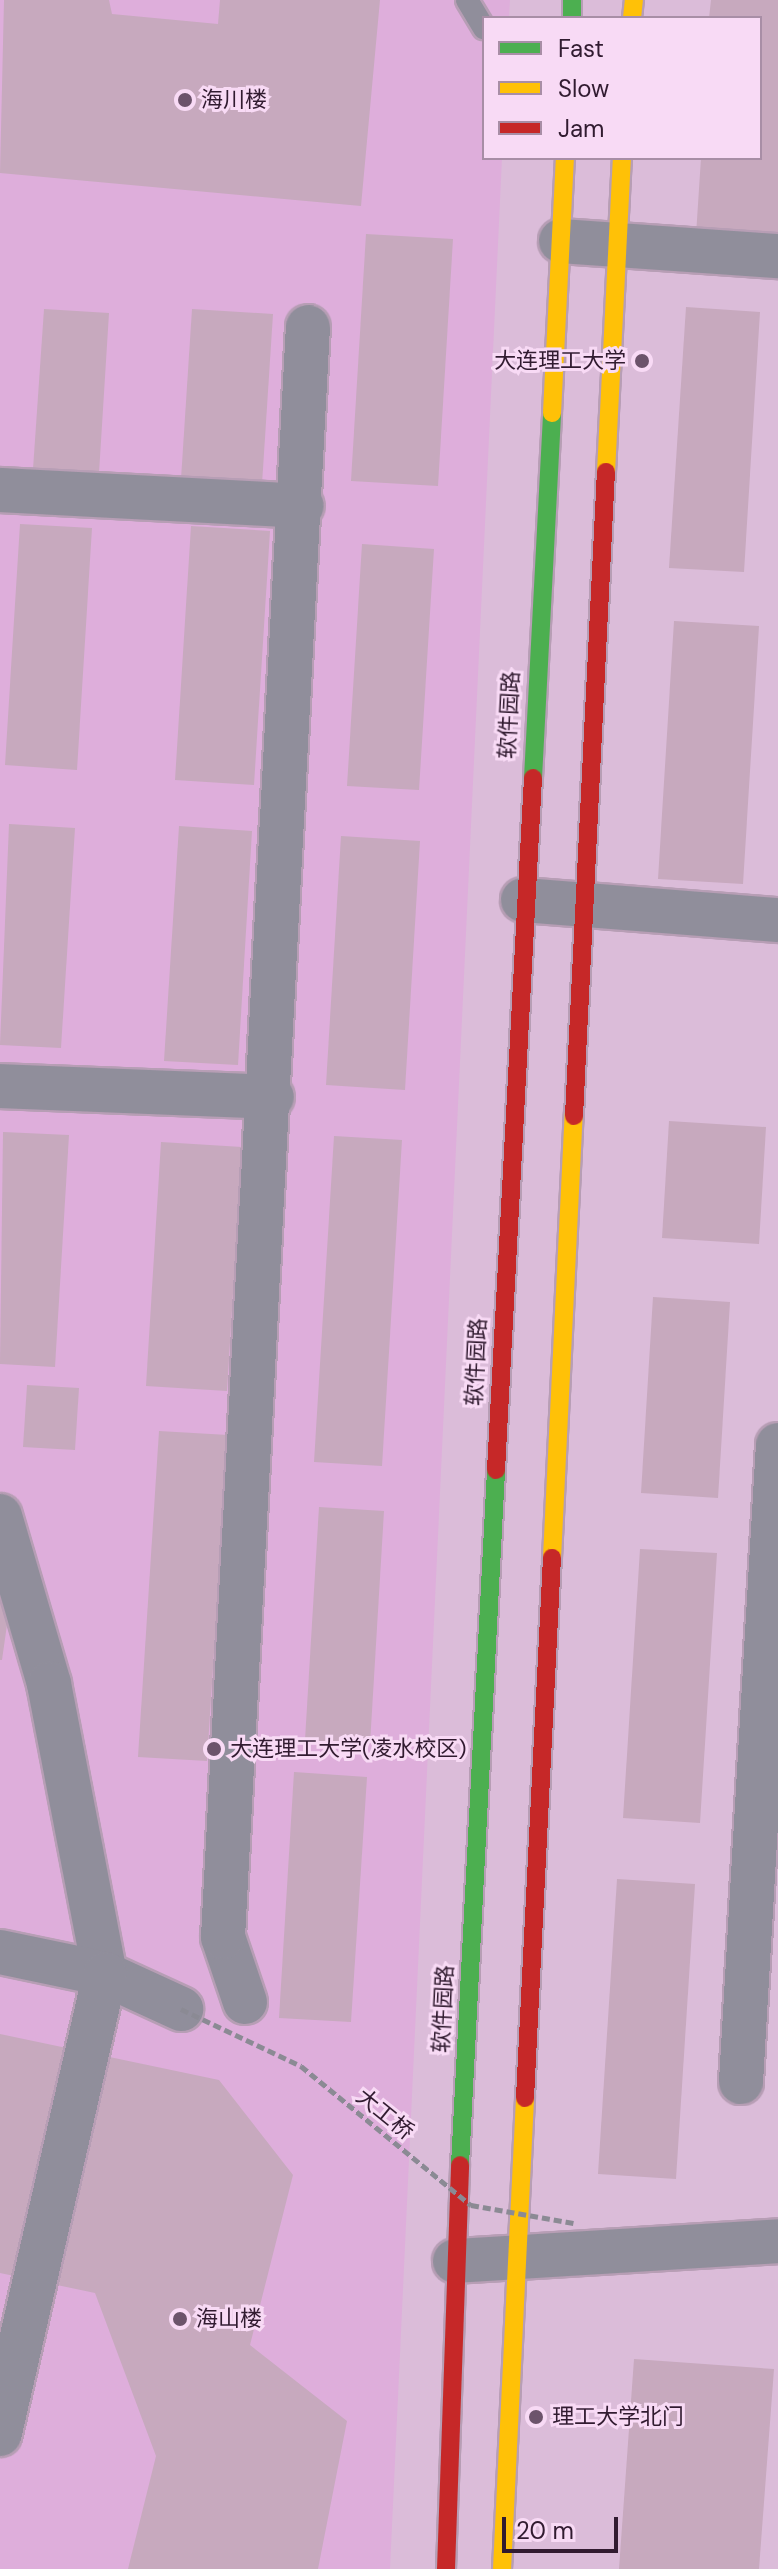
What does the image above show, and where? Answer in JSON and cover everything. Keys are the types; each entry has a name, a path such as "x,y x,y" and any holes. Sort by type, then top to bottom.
{"main road":[{"path":"502,2569 514,2257 615,245 622,160"},
{"name":"软件园路","path":"446,2569 455,2261 563,162"}],"street":[{"path":"561,241 778,256"},
{"path":"245,2002 223,1937 272,1097 308,327"},
{"path":"0,490 302,506"},
{"path":"523,900 778,920"},
{"path":"0,1086 272,1097"},
{"path":"741,2082 778,1445"},
{"path":"0,1516 49,1684 105,1974 0,2434"},
{"path":"0,1952 105,1974 181,2009"},
{"path":"455,2261 778,2241"}],"lane":[{"path":"467,0 482,25"}],"path":[{"name":"大工桥","path":"181,2009 301,2066 471,2205 573,2223"}],"shaded area":[{"name":"大连理工大学(凌水校区)","path":"0,0 510,0 509,16 482,16 482,160 502,160 390,2569 0,2569"}],"building":[{"name":"海川楼","path":"4,0 109,0 112,14 218,24 220,0 380,0 361,206 0,173"},
{"path":"711,0 778,0 778,240 696,235 701,160 762,160 762,16 709,16"},
{"path":"366,234 453,239 438,486 351,481"},
{"path":"686,307 760,312 744,572 669,568"},
{"path":"44,309 109,313 99,473 33,469"},
{"path":"192,309 273,314 262,484 181,479"},
{"path":"20,524 92,528 77,770 5,765"},
{"path":"191,526 270,531 254,785 175,780"},
{"path":"362,544 434,549 419,790 347,786"},
{"path":"674,621 759,626 743,884 658,879"},
{"path":"9,824 75,828 61,1048 0,1045"},
{"path":"179,826 252,831 238,1065 164,1061"},
{"path":"341,836 420,841 405,1090 326,1085"},
{"path":"669,1121 766,1127 759,1244 662,1238"},
{"path":"3,1132 69,1135 55,1367 0,1364"},
{"path":"334,1136 402,1140 382,1466 314,1462"},
{"path":"161,1142 242,1147 227,1391 146,1386"},
{"path":"653,1297 730,1302 718,1498 641,1493"},
{"path":"27,1385 79,1388 75,1450 23,1447"},
{"path":"159,1431 228,1435 207,1761 138,1757"},
{"path":"319,1507 384,1511 370,1744 305,1740"},
{"path":"0,1523 21,1526 2,1660 0,1660"},
{"path":"640,1549 717,1553 700,1823 623,1818"},
{"path":"294,1772 367,1777 351,2022 279,2018"},
{"path":"617,1879 695,1884 676,2179 598,2174"},
{"name":"海山楼","path":"0,2034 219,2080 293,2175 250,2345 347,2421 318,2569 128,2569 156,2456 95,2293 0,2273"},
{"path":"634,2359 774,2369 759,2569 619,2569"}],"traffic: fast":[{"path":"572,0 572,16"},
{"path":"533,778 552,413"},
{"path":"460,2165 496,1470"}],"traffic: slow":[{"path":"632,16 634,0"},
{"path":"552,413 565,160"},
{"path":"606,472 622,160"},
{"path":"552,1558 574,1116"},
{"path":"502,2569 525,2098"}],"traffic: jam":[{"path":"574,1116 606,472"},
{"path":"496,1470 533,778"},
{"path":"525,2098 552,1558"},
{"path":"446,2569 460,2165"}],"place":[{"name":"海川楼","path":"185,100"},
{"name":"大连理工大学","path":"642,361"},
{"name":"大连理工大学(凌水校区)","path":"214,1749"},
{"name":"海山楼","path":"180,2319"},
{"name":"理工大学北门","path":"536,2417"}]}
